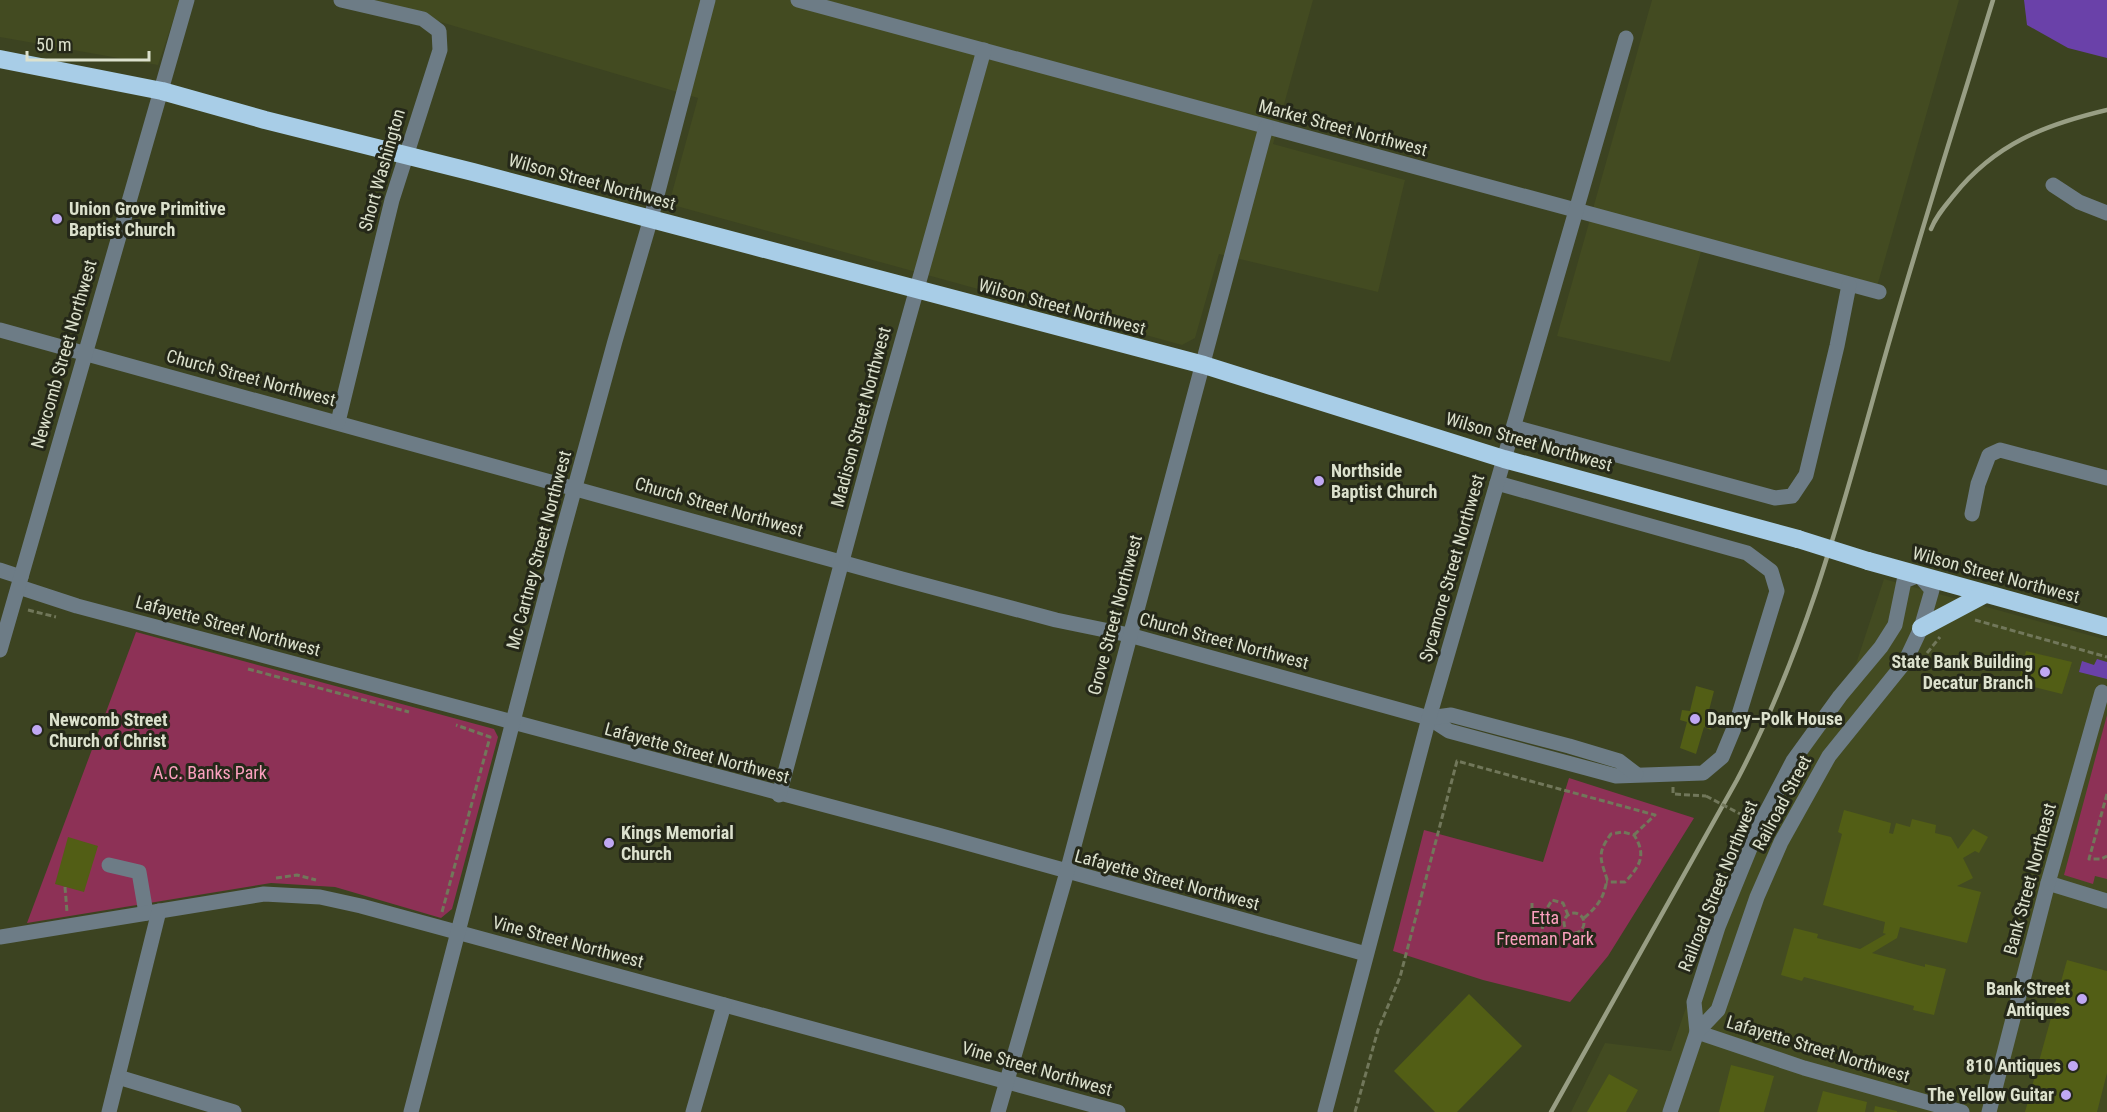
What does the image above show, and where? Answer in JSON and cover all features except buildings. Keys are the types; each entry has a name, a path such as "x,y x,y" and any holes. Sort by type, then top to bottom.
{"highway":[{"name":"Wilson Street Northwest","path":"0,59 162,91 265,120 651,218 1204,365 1504,459 1798,539 1985,594 2106,623"},
{"path":"1921,628 1985,594"}],"street":[{"name":"Newcomb Street Northwest","path":"0,650 187,0"},
{"name":"Short Washington","path":"338,422 405,154 440,50 439,32 423,19 341,0"},
{"name":"Mc Cartney Street Northwest","path":"411,1112 615,340 651,218 708,0"},
{"name":"Market Street Northwest","path":"798,0 1879,292"},
{"name":"Sycamore Street Northwest","path":"1325,1112 1429,718 1626,38"},
{"name":"Madison Street Northwest","path":"779,795 841,561 984,50"},
{"name":"Grove Street Northwest","path":"998,1112 1067,872 1266,127"},
{"path":"2053,185 2079,202 2107,213"},
{"path":"1514,427 1775,498 1792,496 1806,475 1849,285"},
{"name":"Church Street Northwest","path":"0,330 1056,620 1129,635 1429,718 1449,731 1616,776 1636,774 1686,776 1703,773 1722,757 1737,721 1777,591 1771,571 1747,553 1497,483"},
{"path":"1972,514 1978,484 1989,455 2000,450 2107,478"},
{"name":"Lafayette Street Northwest","path":"0,570 20,582 77,606 779,795 938,835 1366,954"},
{"name":"Railroad Street","path":"1697,1032 1718,1010 1757,897 1781,842 1829,756 1893,679 1921,628 1932,590 1919,575"},
{"name":"Railroad Street Northwest","path":"1670,1112 1697,1032 1694,1002 1718,927 1760,824 1793,761 1895,625 1904,581 1919,575"},
{"name":"Bank Street Northeast","path":"1989,1112 2048,884 2102,692"},
{"path":"109,865 140,872 153,912 109,1112"},
{"path":"2048,884 2107,901"},
{"name":"Vine Street Northwest","path":"0,937 284,893 361,906 1118,1112"},
{"path":"693,1112 724,1005"},
{"name":"Lafayette Street Northwest","path":"1697,1032 1804,1068 1962,1112"},
{"path":"118,1077 234,1112"}],"path":[{"path":"13,606 61,618"},
{"path":"1966,622 1976,619 2107,657"},
{"path":"1923,658 1944,633"},
{"path":"241,667 419,714"},
{"path":"432,910 443,912 489,737 449,722"},
{"path":"1355,1112 1378,1030 1400,977 1458,761 1655,815 1634,835"},
{"path":"2107,794 2089,859 2101,859 2107,856"},
{"path":"1706,796 1748,818"},
{"path":"1554,944 1555,940 1542,937 1544,915 1552,900 1563,903 1568,915 1564,925 1567,931 1573,933 1582,930 1584,918 1598,906 1605,894 1606,882 1600,858 1601,848 1611,834 1623,832 1634,835"},
{"path":"1606,882 1625,882 1641,865 1642,853 1634,835"},
{"path":"272,878 297,875 327,883"},
{"path":"65,886 67,916"},
{"path":"1532,903 1532,910 1544,915"},
{"path":"1568,915 1577,913 1584,918"}],"shaded area":[{"path":"0,0 180,0 158,65 0,37"},
{"path":"366,0 1313,0 1273,144 1405,180 1378,292 1219,254 1195,338 1182,345 669,204 698,98"},
{"path":"1652,0 1959,0 1876,290 1704,241 1670,362 1557,336"},
{"path":"2024,0 2107,0 2107,58 2068,48 2027,25"},
{"path":"1884,579 2107,640 2107,1112 1571,1112 1605,1043 1671,1051 1742,846 1788,758 1817,714 1856,664"},
{"path":"2097,659 2107,662 2107,679 2079,672 2082,661 2094,665"}],"green space":[{"name":"A.C. Banks Park","path":"136,632 494,729 498,737 452,909 441,918 335,887 271,883 27,923"},
{"path":"2107,715 2107,879 2095,876 2093,884 2064,875"},
{"name":"Etta Freeman Park","path":"1569,778 1694,818 1608,956 1570,1002 1483,980 1393,951 1424,830 1543,862"}],"railway":[{"path":"1551,1112 1737,780 1783,682 1836,530 1907,280 1993,0"},
{"path":"1931,229 1941,211 1954,195 1986,162 2022,139 2042,130 2107,110"}],"place":[{"name":"Union Grove Primitive Baptist Church","path":"57,219"},
{"name":"Northside Baptist Church","path":"1319,481"},
{"name":"State Bank Building Decatur Branch","path":"2045,672"},
{"name":"Dancy–Polk House","path":"1695,719"},
{"name":"Newcomb Street Church of Christ","path":"37,730"},
{"name":"Kings Memorial Church","path":"609,843"},
{"name":"Bank Street Antiques","path":"2082,999"},
{"name":"810 Antiques","path":"2073,1066"},
{"name":"The Yellow Guitar","path":"2066,1095"}]}
